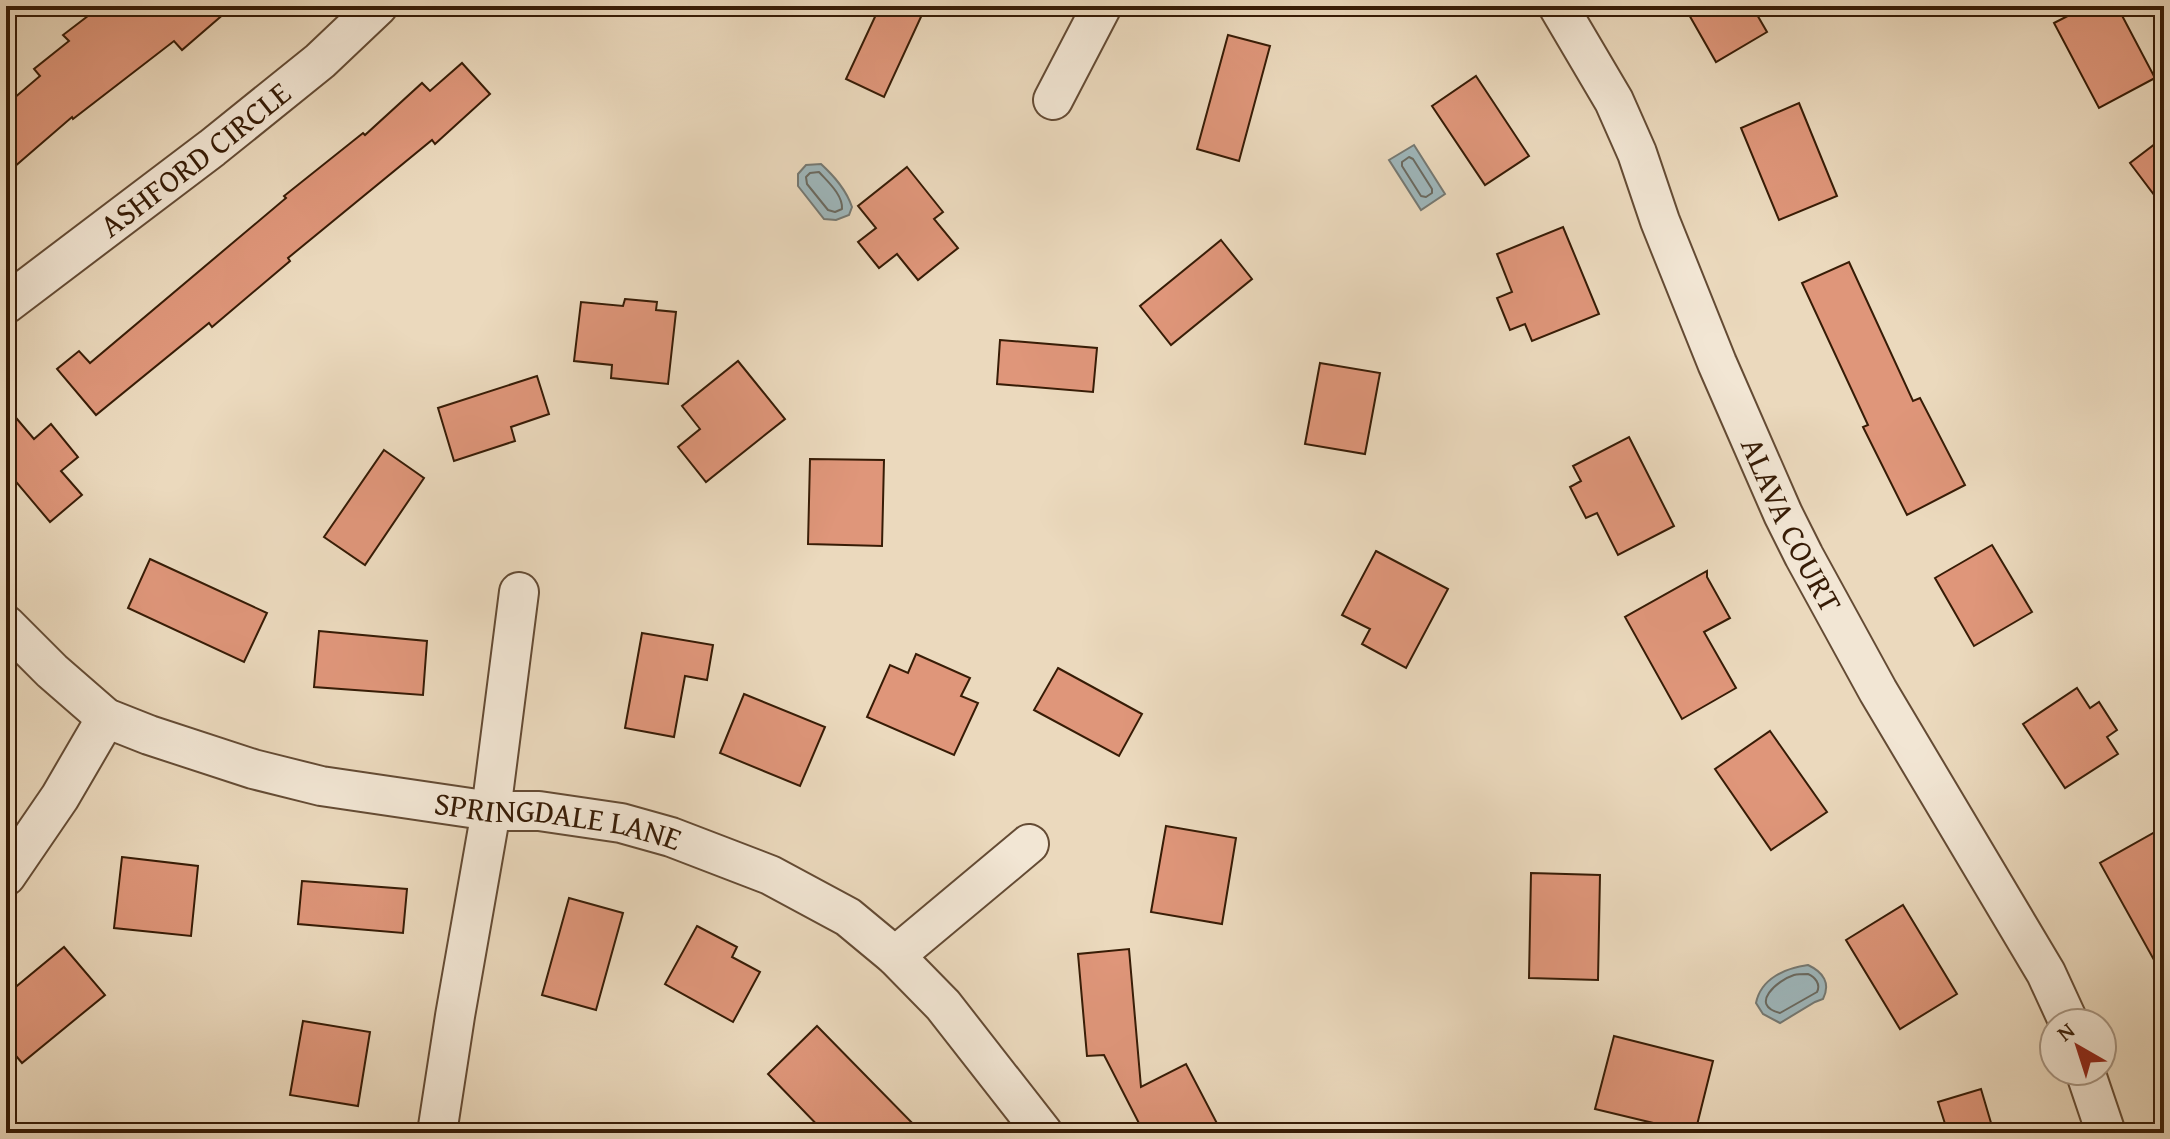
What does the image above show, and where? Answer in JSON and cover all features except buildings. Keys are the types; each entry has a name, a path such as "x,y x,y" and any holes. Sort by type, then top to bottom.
{"street":[{"name":"ASHFORD CIRCLE","path":"6,304 320,61 378,6"},
{"path":"1053,100 1102,6"},
{"name":"ALAVA COURT","path":"1558,6 1614,101 1717,363 1797,542 1871,678 2046,973 2062,1007"},
{"path":"437,1133 491,811 519,592"},
{"name":"SPRINGDALE LANE","path":"6,625 106,718 149,735 253,769 321,786 491,811 539,811 621,823 671,837 770,875 848,917 895,956 943,1005 1043,1133"},
{"path":"6,876 60,797 106,718"},
{"path":"895,956 1029,844"},
{"path":"2090,1087 2106,1133"}],"water":[{"path":"1414,145 1445,194 1421,210 1389,160"},
{"path":"821,164 846,194 852,207 849,215 836,220 824,219 798,186 798,174 806,165"},
{"path":"1808,965 1818,971 1826,983 1823,999 1780,1023 1763,1014 1756,1003 1763,987 1783,972"}]}
